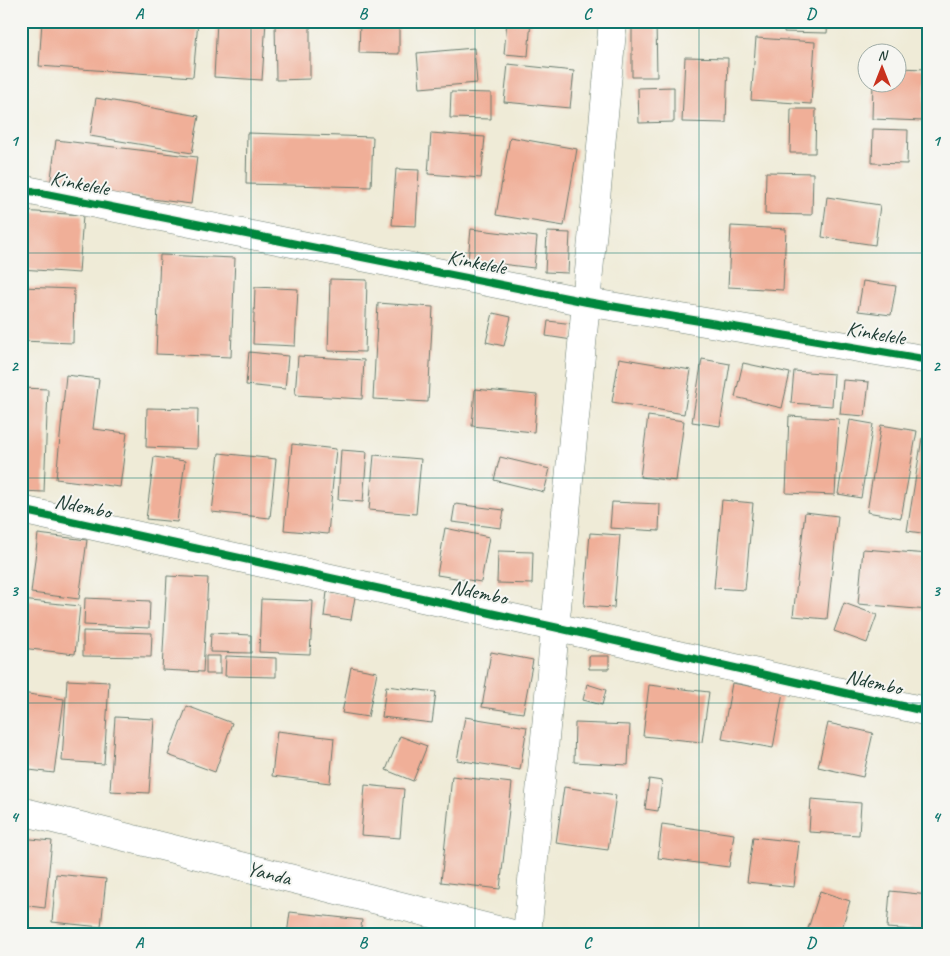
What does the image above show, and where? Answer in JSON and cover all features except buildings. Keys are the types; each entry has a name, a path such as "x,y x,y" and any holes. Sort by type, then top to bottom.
{"street":[{"path":"527,935 554,627 613,21"},
{"name":"Kinkelele","path":"21,189 587,302 929,360"},
{"name":"Ndembo","path":"21,510 554,627 929,712"},
{"name":"Yanda","path":"21,811 517,935"}],"cycle path":[{"path":"21,189 587,302 929,360"},
{"path":"21,510 554,627 929,712"}]}
